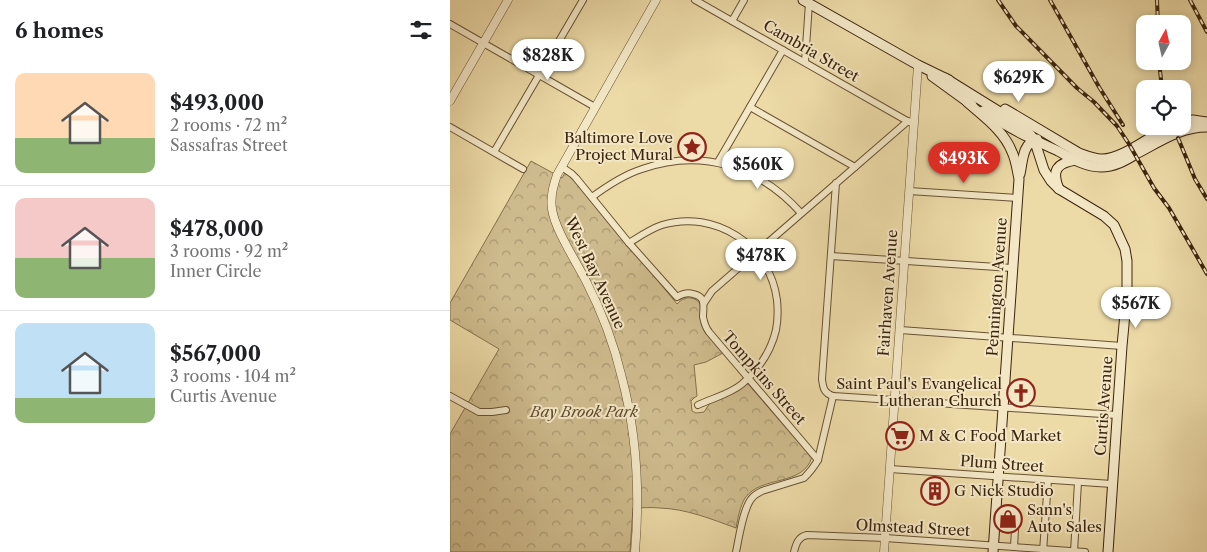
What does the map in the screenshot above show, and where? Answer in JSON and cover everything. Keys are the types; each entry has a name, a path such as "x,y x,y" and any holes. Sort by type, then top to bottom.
{"main road":[{"path":"806,1 918,65 988,99 1045,132 1093,166 1115,165 1181,131 1207,128"},
{"path":"918,65 967,102 1026,136 1078,157 1101,160 1113,158 1155,135"},
{"name":"Curtis Avenue","path":"945,78 1016,122 1028,132 1034,140 1046,176 1060,189 1104,216 1114,226 1125,249 1128,275 1108,552"},
{"name":"Pennington Avenue","path":"967,102 1001,133 1007,141 1015,158 1019,179 993,549"},
{"path":"1191,120 1207,122"},
{"path":"1019,179 1025,150 1034,140"},
{"path":"1060,189 1056,177 1058,168 1061,164 1078,157"}],"street":[{"path":"450,101 508,0"},
{"path":"494,152 583,0"},
{"name":"West Bay Avenue","path":"635,552 637,474 628,404 607,328 589,287 559,229 552,210 552,192 557,175 656,0"},
{"name":"Cambria Street","path":"695,0 911,122"},
{"path":"732,21 744,0"},
{"path":"805,62 806,1"},
{"path":"450,24 595,107"},
{"path":"718,162 783,50"},
{"name":"Fairhaven Avenue","path":"884,552 909,191 911,122 918,65"},
{"path":"750,107 855,167"},
{"path":"562,167 576,178 677,298 685,293 690,293 699,296 704,303 712,291 756,252 855,167 911,122"},
{"path":"450,127 523,169"},
{"path":"592,197 616,181 641,169 693,160 718,162 761,180 783,195 801,213"},
{"path":"836,183 822,379 823,388 828,394 833,396 1117,415"},
{"path":"909,191 1018,198"},
{"path":"629,243 653,228 677,222 704,222 739,236 756,252 767,267 774,284 778,306 776,330 768,350 756,370 734,390 698,405"},
{"path":"831,256 1012,268"},
{"name":"Tompkins Street","path":"704,303 703,316 706,328 715,341 818,460"},
{"path":"900,330 1122,346"},
{"path":"450,396 479,412 506,410"},
{"path":"736,552 746,509 752,498 762,491 804,478 813,469 818,460 833,396"},
{"name":"Plum Street","path":"890,469 1112,484"},
{"path":"1043,550 1048,480"},
{"path":"1074,552 1078,482"},
{"path":"1014,547 1016,512"},
{"name":"Olmstead Street","path":"794,552 800,537 807,535 885,538 993,549 1014,547 1085,552"}],"green space":[{"name":"Bay Brook Park","path":"531,161 562,178 565,173 576,181 677,304 683,299 691,298 696,300 701,306 703,328 723,353 706,362 694,365 697,396 691,401 692,411 696,413 704,412 710,403 748,384 812,457 800,473 761,486 752,491 743,501 736,528 680,510 633,508 630,552 450,552 450,434 499,349 450,320 450,303"}],"railway":[{"path":"998,0 1016,26 1117,126 1154,188 1169,208 1207,274"},
{"path":"1050,0 1099,87 1123,125"},
{"path":"1157,0 1158,15"},
{"path":"1190,0 1207,32"},
{"path":"1160,70 1161,80"},
{"path":"1178,138 1195,179 1207,199"}],"place":[{"name":"Baltimore Love Project Mural","path":"692,147"},
{"name":"Saint Paul's Evangelical Lutheran Church","path":"1021,393"},
{"name":"M & C Food Market","path":"900,436"},
{"name":"G Nick Studio","path":"935,491"},
{"name":"Sann's Auto Sales","path":"1008,519"}]}
